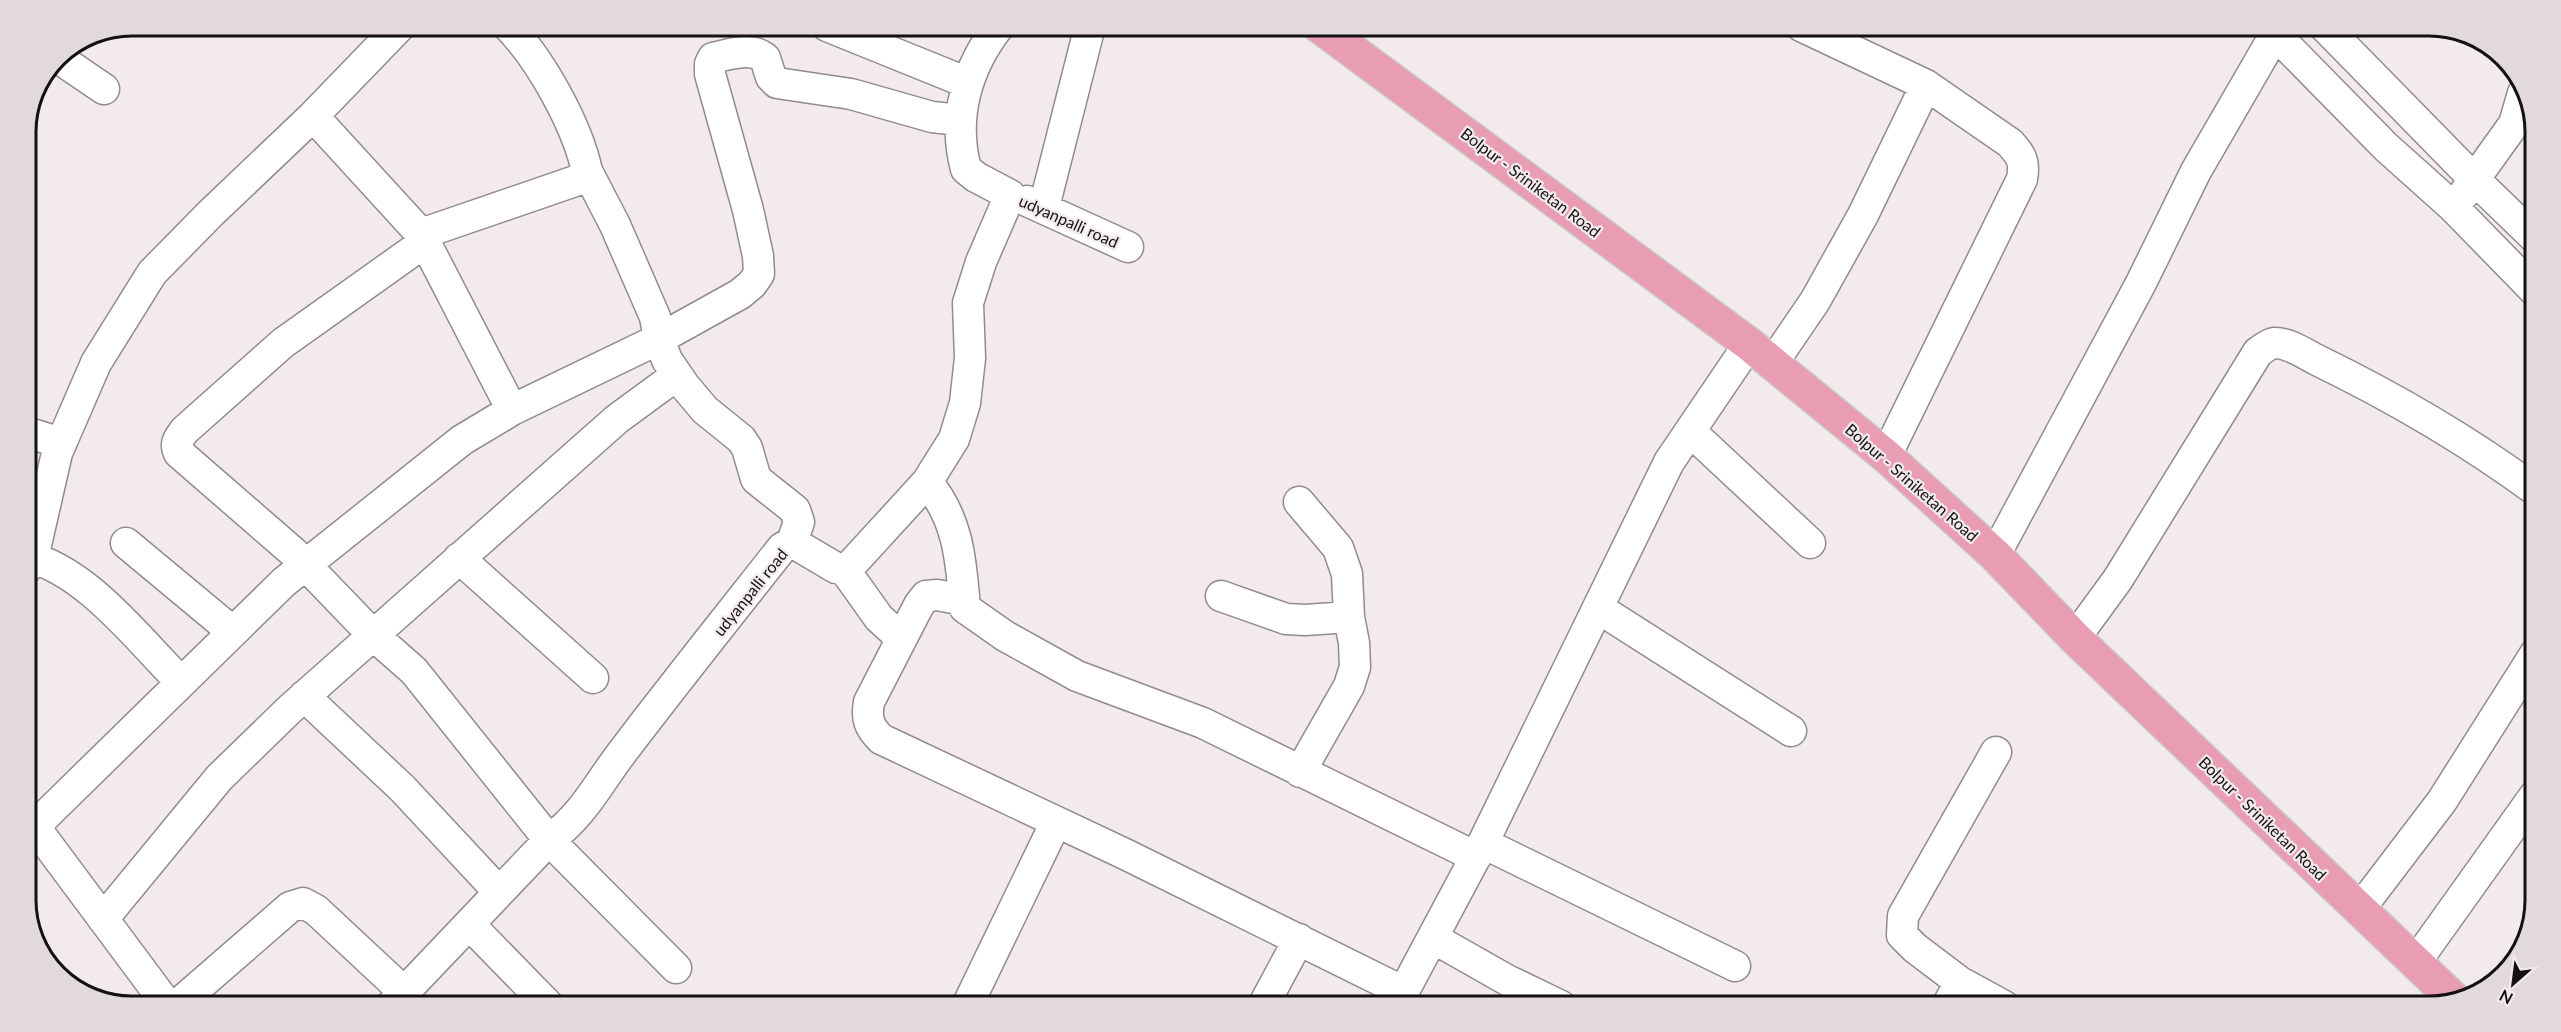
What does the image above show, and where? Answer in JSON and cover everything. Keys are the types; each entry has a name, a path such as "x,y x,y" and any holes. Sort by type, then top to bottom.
{"main road":[{"name":"Bolpur - Sriniketan Road","path":"1332,36 1761,354 1886,456 1995,555 2075,638 2448,994"}],"street":[{"path":"36,531 57,453 96,363 152,273 390,36"},
{"path":"525,36 566,113 587,171 615,225 655,317 659,339 667,360 705,410 741,440 747,448 756,479 795,510 799,522 792,542"},
{"path":"852,36 969,83"},
{"name":"udyanpalli road","path":"992,36 976,61 960,120 962,153 966,169 976,177 1010,195 1044,207 1128,247"},
{"path":"1044,207 1087,36"},
{"path":"1995,555 2141,283 2196,171 2273,36"},
{"path":"2283,36 2386,147 2525,232"},
{"path":"2332,36 2464,193 2525,277"},
{"path":"1854,37 2010,143 2021,155 2025,165 2022,178 1886,456"},
{"path":"161,996 37,830 43,818 284,582 462,440 512,410 659,339 740,294 752,284 759,274 758,256 748,210 710,74 710,64 713,58 756,52 765,58 771,77 777,83 851,94 932,117 960,120"},
{"path":"66,63 104,89"},
{"path":"1402,996 1479,850 1669,462 1690,431 1761,354 1815,302 1852,234 1926,85"},
{"path":"2464,193 2514,124 2520,102"},
{"path":"312,116 423,238 512,410"},
{"path":"587,171 581,179 423,238 283,343 185,430 176,442 179,453 306,565 372,634 414,671 549,840 676,968"},
{"name":"udyanpalli road","path":"402,996 549,840 570,825 660,703 782,548 792,542 836,568 844,569 851,565 927,482 954,439 965,403 970,358 968,303 981,262 1010,195"},
{"path":"2075,638 2118,579 2258,352 2275,343 2287,346 2333,368 2451,433 2525,483"},
{"path":"103,919 219,778 304,696 617,419 677,375"},
{"path":"1690,431 1810,543"},
{"path":"36,435 61,443"},
{"path":"927,482 941,499 957,537 965,609 985,623 1077,676 1203,723 1300,772 1735,966"},
{"path":"1299,502 1338,548 1347,574 1355,667 1349,686 1300,772"},
{"path":"126,543 233,632"},
{"path":"459,558 593,678"},
{"path":"36,564 68,574 90,589 181,682"},
{"path":"844,569 879,618 901,638"},
{"path":"964,600 937,595 926,596 901,638 869,702 866,717 872,729 881,739 1299,939 1395,996"},
{"path":"1221,596 1287,619 1349,617"},
{"path":"1598,608 1791,731"},
{"path":"2359,910 2442,801 2525,670"},
{"path":"304,696 402,788 499,892"},
{"path":"1954,994 1902,935 1902,916 1996,752"},
{"path":"2415,963 2525,809"},
{"path":"971,996 1056,822"},
{"path":"188,996 290,907 303,903 316,910 394,996"},
{"path":"469,924 539,996"},
{"path":"1433,938 1540,996"},
{"path":"1268,996 1299,939"}]}
